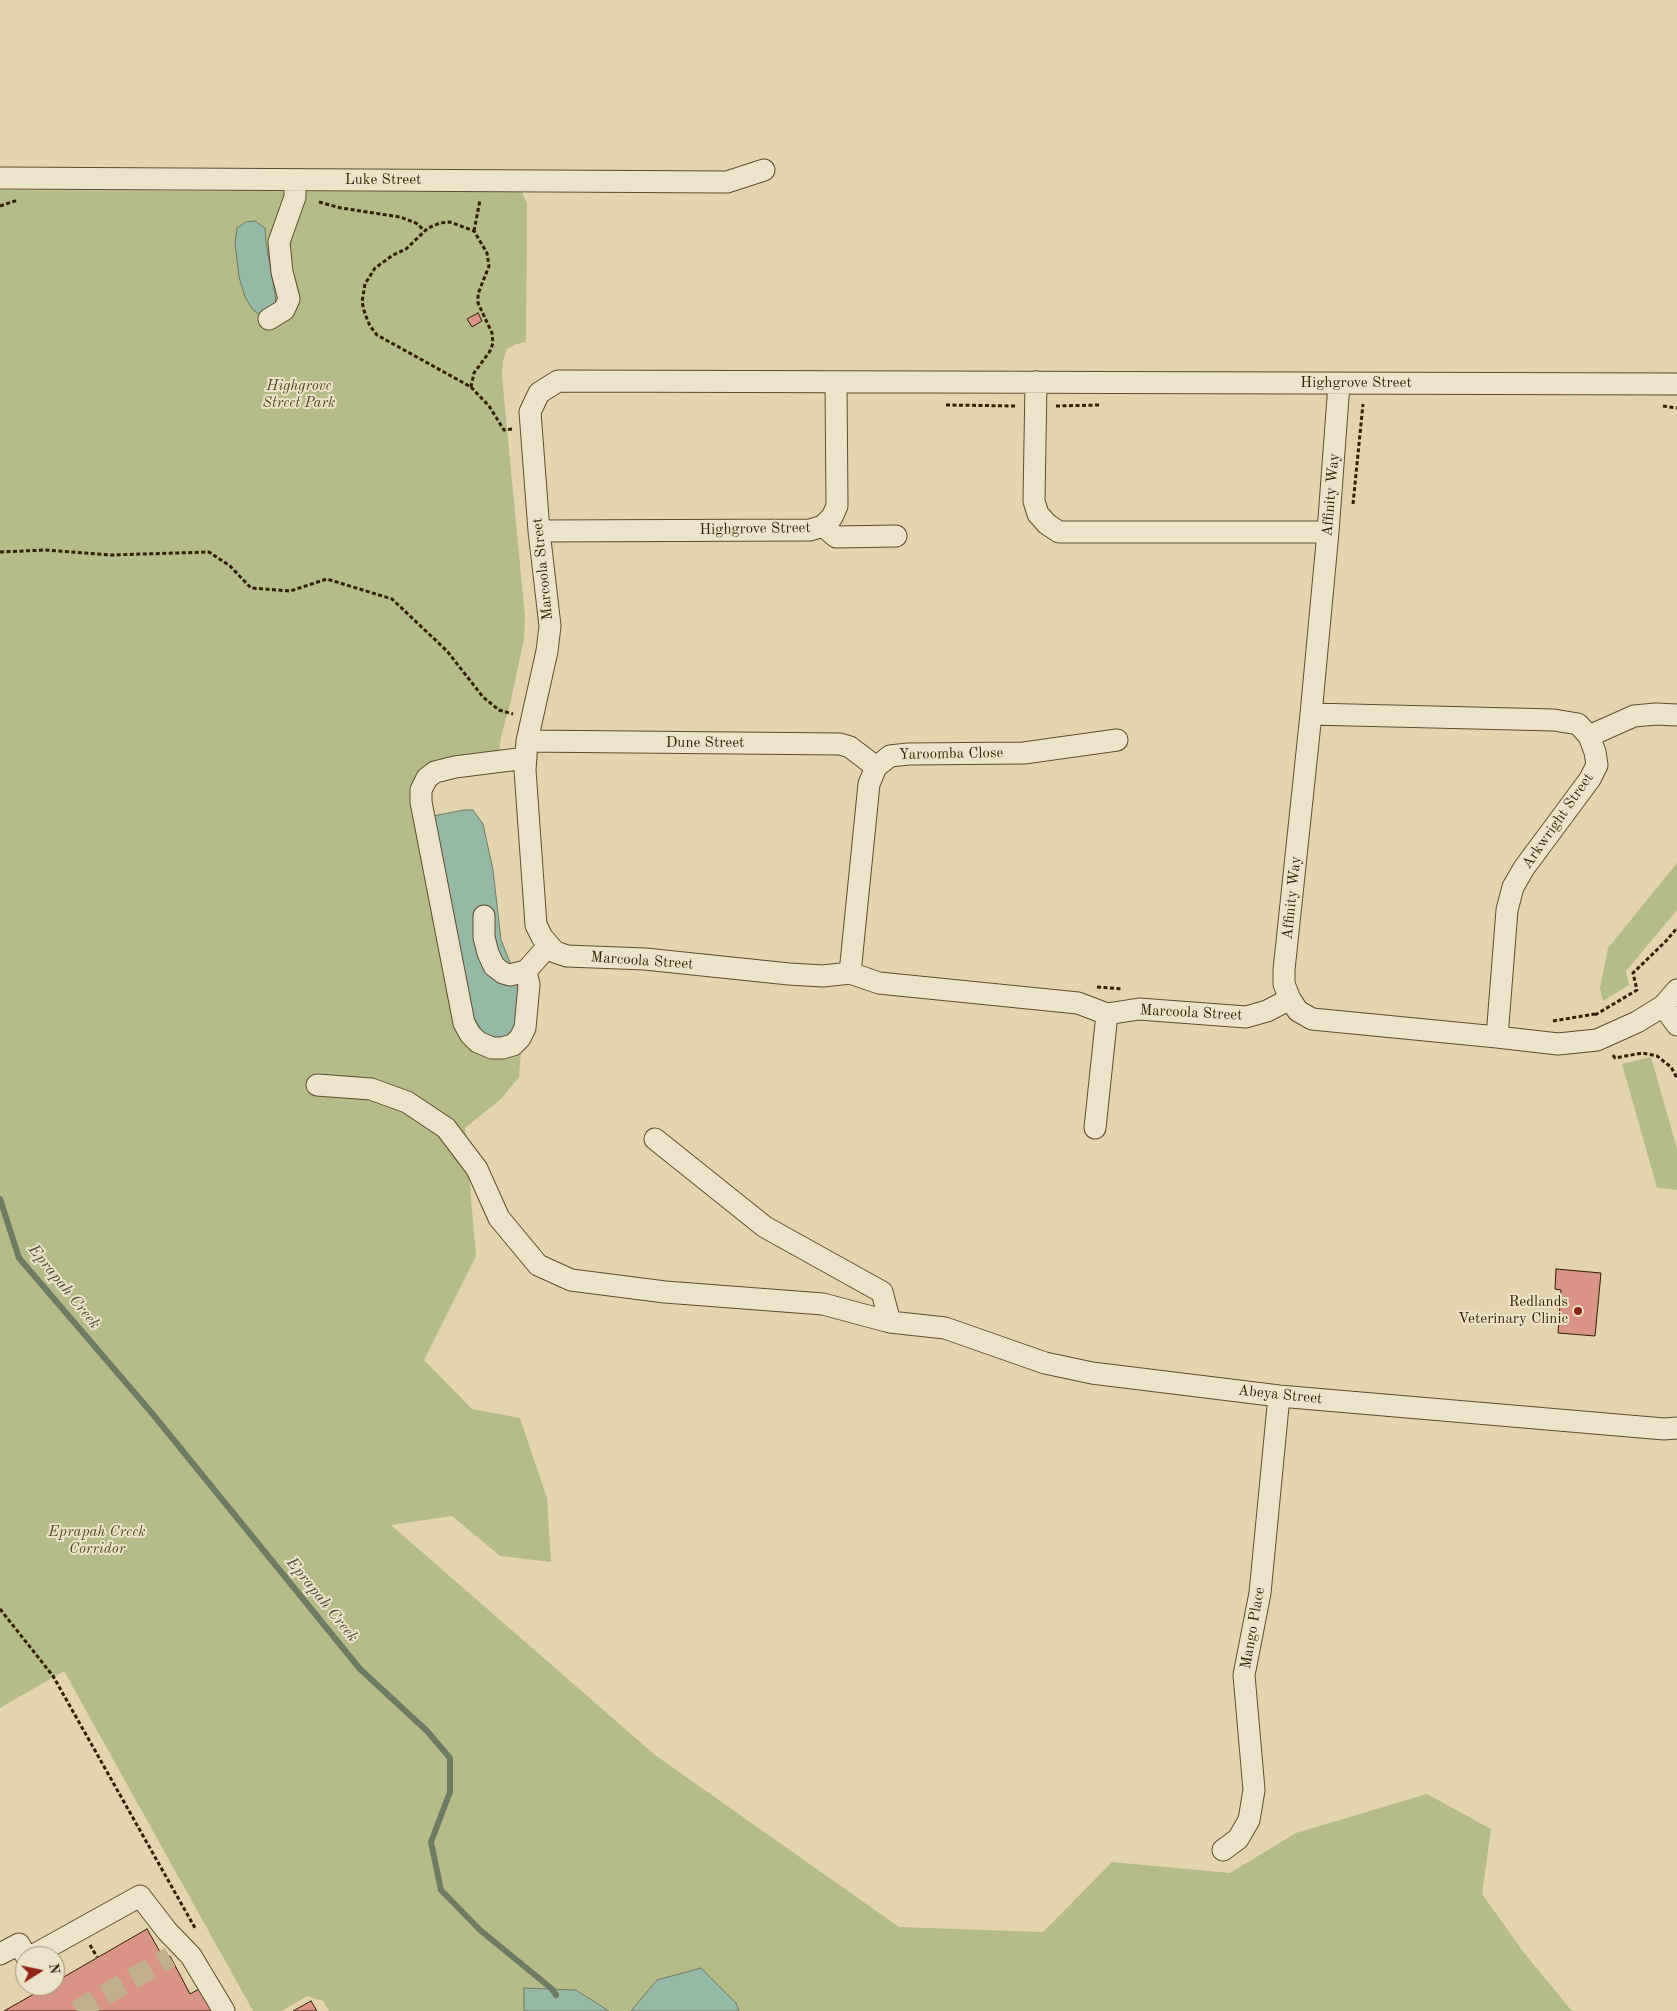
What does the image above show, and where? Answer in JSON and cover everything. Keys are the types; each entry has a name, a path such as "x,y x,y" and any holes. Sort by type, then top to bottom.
{"street":[{"name":"Luke Street","path":"0,178 727,182 764,170"},
{"path":"269,319 284,310 289,299 282,272 279,242 295,197 295,180"},
{"name":"Highgrove Street","path":"538,393 558,381 1036,382 1339,392 1677,384"},
{"name":"Highgrove Street","path":"539,531 810,530 823,526 832,517 837,506 836,382"},
{"path":"1036,382 1034,501 1038,514 1047,524 1059,532 1328,532"},
{"name":"Affinity Way","path":"1290,999 1284,984 1284,970 1311,714 1339,392"},
{"name":"Marcoola Street","path":"538,393 519,432 539,531 550,626 525,770 536,925 542,938 555,952 567,956 645,959 823,976 850,972 879,982 1078,1003 1107,1014 1139,1009 1246,1017 1267,1011 1290,999"},
{"path":"823,526 836,537 896,536"},
{"path":"1311,714 1554,720 1578,724 1589,736 1634,716 1656,714 1677,716"},
{"name":"Arkwright Street","path":"1497,1037 1507,910 1513,887 1524,868 1590,779 1597,765 1595,752 1589,736"},
{"name":"Yaroomba Close","path":"876,767 890,756 908,754 1024,753 1117,740"},
{"name":"Dune Street","path":"526,971 529,985 525,1028 520,1038 513,1045 502,1048 492,1048 478,1042 470,1034 464,1023 421,802 421,790 427,778 435,772 527,750 840,744 850,747 876,767"},
{"path":"850,972 869,784 876,767"},
{"path":"484,916 484,937 488,953 494,966 502,973 510,976 526,971 537,961 549,945"},
{"path":"1290,999 1298,1011 1312,1019 1558,1044 1597,1040 1637,1022 1663,1006 1677,990"},
{"path":"1663,1006 1677,1025"},
{"path":"1095,1128 1107,1014"},
{"name":"Abeya Street","path":"317,1085 380,1092 407,1102 446,1128 477,1169 499,1218 538,1265 571,1280 666,1292 823,1304 890,1322 945,1328 1045,1363 1092,1372 1279,1396 1654,1428 1677,1428"},
{"path":"656,1139 765,1227 882,1292 890,1322"},
{"name":"Mango Place","path":"1223,1850 1238,1839 1249,1820 1254,1790 1244,1675 1260,1593 1279,1396"},
{"path":"50,1946 140,1896 158,1921 192,1956 224,2011"},
{"path":"0,1954 15,1946"}],"path":[{"path":"474,231 480,207 481,180"},
{"path":"471,387 474,381 474,373 490,351 493,343 492,333 478,303 478,294 489,266 487,253 474,231 450,222 440,223 428,228 406,249 375,268 365,284 362,302 365,314 370,326 377,334 471,387 489,406 504,430 519,432"},
{"path":"1339,392 1363,401"},
{"path":"936,404 1104,405"},
{"path":"1659,406 1677,408"},
{"path":"0,552 45,550 111,556 209,552 230,566 251,588 290,591 327,579 392,598 447,651 483,697 499,710 513,714"},
{"path":"512,721 516,705"},
{"path":"1094,986 1124,989"},
{"path":"1550,1022 1595,1014"},
{"path":"0,1609 53,1676 184,1947"},
{"path":"89,1944 97,1958"}],"green space":[{"path":"0,190 522,192 527,204 526,342 507,349 503,361 502,376 525,617 524,639 501,737 499,754 419,773 409,792 457,1025 521,1050 519,1077 501,1099 465,1128 476,1256 424,1360 472,1409 520,1418 547,1498 551,1562 500,1556 452,1516 391,1525 655,1755 899,1927 1043,1932 1112,1862 1230,1873 1296,1833 1427,1794 1491,1829 1482,1894 1525,1954 1571,2010 1574,2011 739,2011 736,2003 657,1980 631,2011 609,2011 576,1990 524,1989 524,2011 329,2011 323,2001 307,1996 282,2011 253,2011 64,1671 0,1708"},
{"path":"1677,863 1677,910 1626,971 1629,985 1603,1001 1600,988 1608,948"},
{"path":"1651,1057 1677,1149 1677,1190 1657,1188 1622,1064"}],"shaded area":[{"path":"255,221 265,228 276,304 262,316 253,310 245,297 239,277 235,243 237,228 246,222"},
{"path":"473,810 483,824 493,870 501,940 522,992 515,1033 496,1040 482,1032 472,1014 433,816"},
{"path":"701,1968 736,2003 739,2011 631,2011 657,1980"},
{"path":"524,1988 576,1990 609,2011 524,2011"}],"building":[{"path":"478,313 482,321 472,327 467,319"},
{"name":"Redlands Veterinary Clinic","path":"1556,1269 1601,1273 1595,1336 1558,1333 1561,1290 1555,1289"},
{"path":"147,1929 164,1959 170,1956 190,1994 199,1989 212,2011 4,2011 30,1996 65,1996 65,1976"},
{"path":"311,2001 317,2011 293,2011"}],"waterway":[{"name":"Eprapah Creek","path":"0,1199 19,1258 151,1412 360,1669 427,1731 450,1758 450,1792 431,1842 441,1890 480,1930 552,1989 556,1995"}],"tunnel":[{"path":"77,2011 170,1957"}],"place":[{"name":"Redlands Veterinary Clinic","path":"1578,1311"}],"park label":[{"name":"Highgrove Street Park","path":"299,394"},
{"name":"Eprapah Creek Corridor","path":"97,1540"}]}
